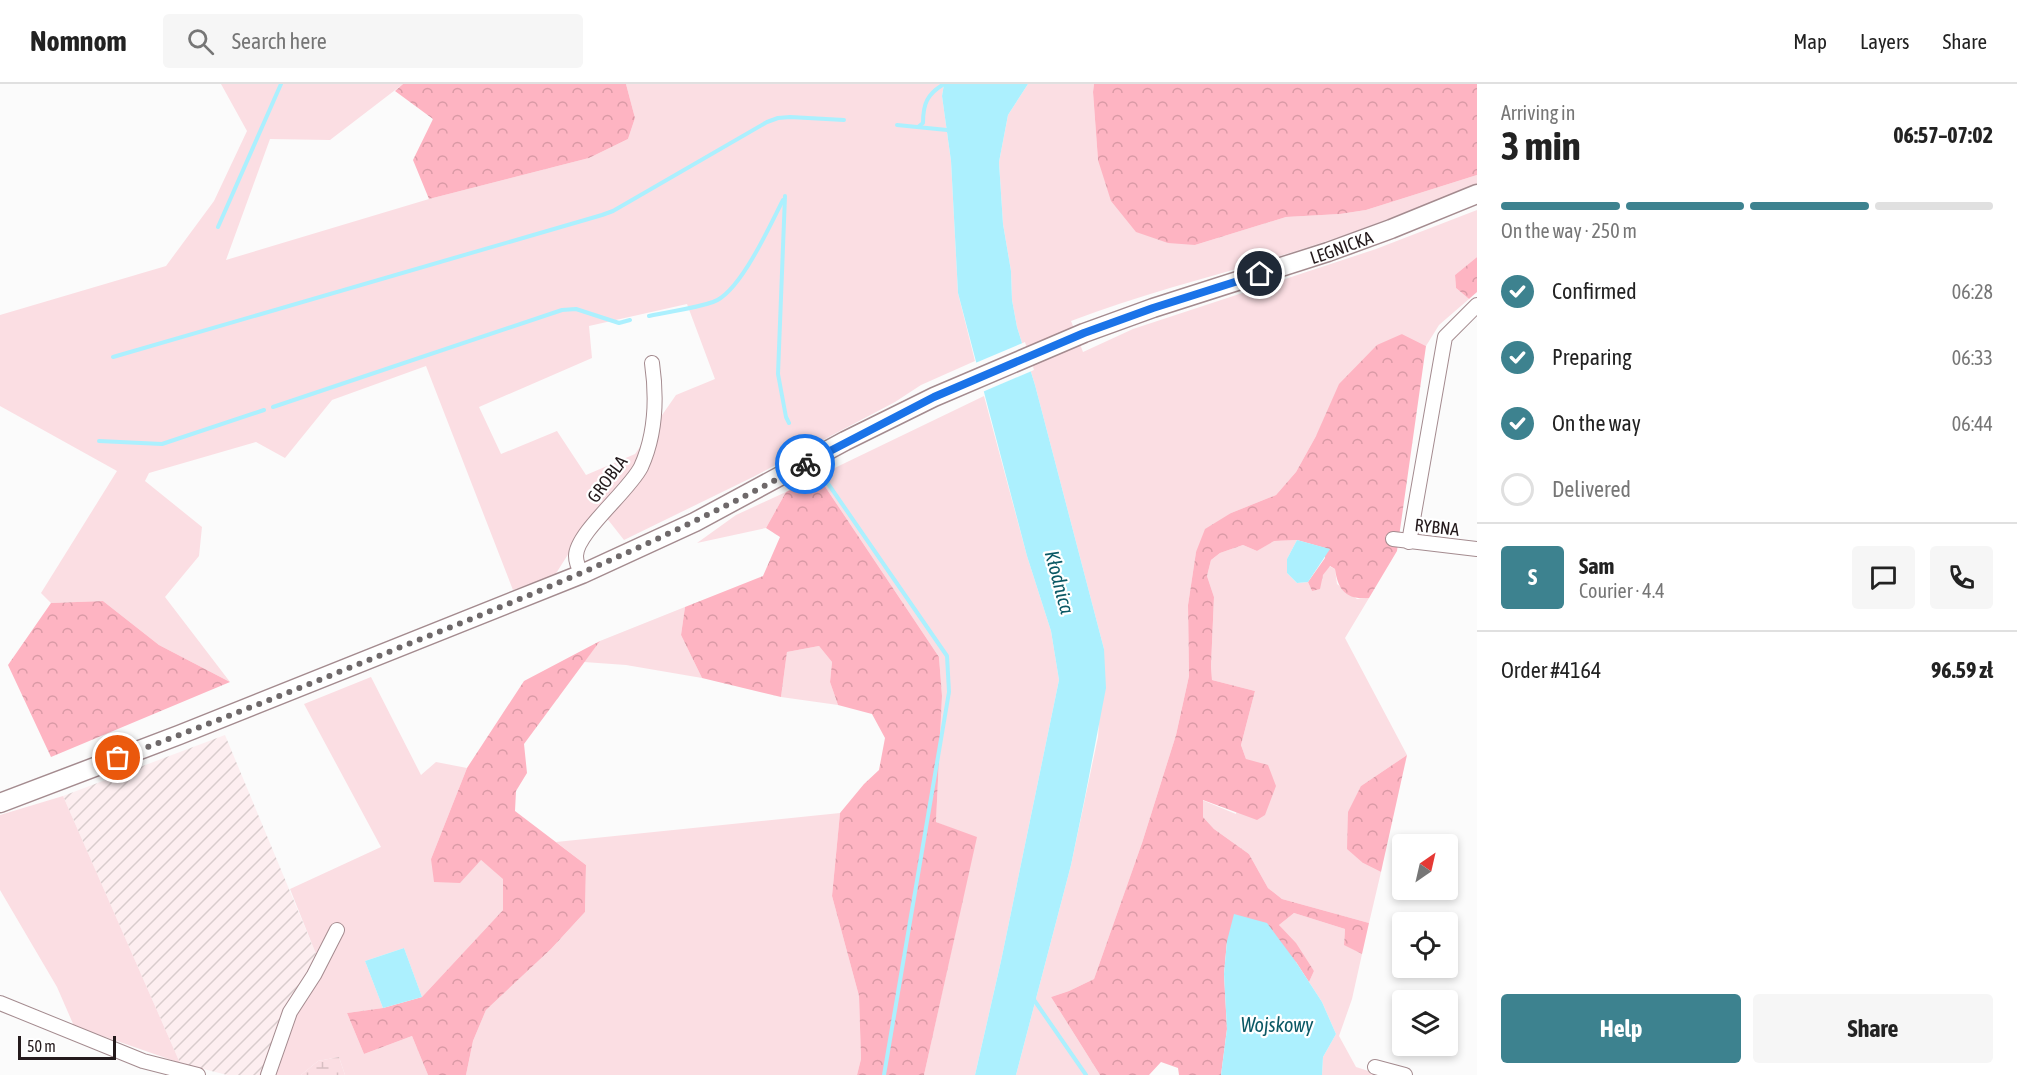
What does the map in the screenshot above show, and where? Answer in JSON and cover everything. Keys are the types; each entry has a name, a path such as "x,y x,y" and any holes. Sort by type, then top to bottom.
{"main road":[{"name":"LEGNICKA","path":"0,803 179,735 582,574 695,522 845,441 934,397 1084,333 1391,230 1477,194"}],"street":[{"path":"1409,542 1445,337 1477,305"},
{"name":"GROBLA","path":"582,574 576,556 578,548 639,470 648,451 654,426 656,389 652,363"},
{"name":"RYBNA","path":"1393,539 1477,549"},
{"path":"268,1075 290,1012 314,975 337,930"},
{"path":"0,1003 143,1061 198,1075"},
{"path":"1375,1067 1405,1075"}],"shaded area":[{"path":"225,735 316,954 259,1075 227,1075 180,1063 63,796"}],"green space":[{"path":"221,84 403,84 330,140 270,139 226,260 429,199 589,158 628,139 635,118 626,84 944,84 942,96 951,161 958,293 975,361 921,385 895,402 753,477 624,540 598,507 555,575 513,590 426,366 332,400 285,458 256,442 149,473 145,481 202,527 199,556 165,597 230,682 159,645 103,601 51,603 41,593 117,471 0,406 0,315 166,266 214,201 247,131","holes":["687,304 715,379 676,395 635,454 586,475 557,431 501,454 479,407 592,358 589,326"]},
{"path":"403,84 626,84 635,118 628,139 589,158 429,199 413,160 433,119 395,91"},
{"path":"1028,84 1094,84 1098,160 1195,245 1286,217 1366,210 1477,175 1477,184 1316,245 1126,302 1071,321 1083,352 1133,329 1376,249 1477,210 1477,257 1455,275 1456,288 1469,299 1439,325 1426,346 1402,334 1316,436 1296,472 1276,495 1231,513 1196,552 1188,605 1189,676 1176,735 1142,843 1094,979 1051,997 1100,1075 1016,1075 1071,865 1098,737 1104,649 1035,385 1017,327 1012,300 1011,271 1003,224 999,162 1008,115"},
{"path":"1094,84 1477,84 1477,175 1366,210 1286,217 1195,245 1168,243 1136,232 1111,201 1098,160"},
{"path":"1477,257 1477,292 1469,299 1456,288 1455,275"},
{"path":"1402,334 1426,346 1397,551 1369,598 1354,597 1344,592 1338,583 1335,569 1330,566 1323,575 1320,589 1312,591 1308,582 1325,558 1325,548 1297,540 1274,541 1257,551 1243,545 1220,553 1211,560 1207,576 1214,597 1212,680 1255,691 1241,745 1246,759 1268,765 1276,786 1265,815 1257,820 1203,800 1203,817 1214,829 1249,854 1268,888 1282,899 1369,923 1362,954 1344,945 1345,929 1294,913 1279,925 1296,943 1314,971 1309,982 1296,962 1227,941 1224,974 1227,1029 1221,1075 1179,1075 1178,1068 1161,1062 1149,1075 1100,1075 1051,997 1094,979 1142,843 1176,735 1189,676 1188,605 1196,552 1205,529 1231,513 1276,495 1296,472 1316,436 1339,384 1377,345"},
{"path":"984,396 1027,556 1051,631 1059,680 975,1075 924,1075 976,838 936,822 942,696 939,657 818,476"},
{"path":"818,476 939,657 942,696 936,822 977,837 924,1075 857,1075 861,1059 859,996 832,896 840,813 879,770 885,738 872,714 838,705 830,682 832,662 819,646 787,652 781,697 702,678 681,635 685,607 763,576 780,537 766,528 786,492"},
{"path":"786,492 766,528 697,543 736,515"},
{"path":"1297,540 1287,559 1287,573 1297,583 1308,582 1312,591 1329,566 1335,569 1337,584 1357,599 1369,598 1345,638 1407,755 1361,786 1363,863 1381,872 1369,923 1282,899 1268,888 1249,854 1214,829 1203,817 1202,800 1236,814 1246,759 1241,745 1255,691 1212,680 1214,597 1207,576 1211,560 1220,553 1243,545 1257,551 1273,541"},
{"path":"103,601 159,645 230,682 51,757 8,665 51,603"},
{"path":"685,607 681,635 702,678 626,665 584,662 600,641"},
{"path":"600,641 524,744 527,773 516,791 515,811 586,865 585,912 551,949 486,1010 473,1041 466,1075 428,1075 412,1036 364,1054 347,1013 383,1008 422,997 503,910 503,879 481,860 460,883 434,882 431,859 467,768 524,681"},
{"path":"819,646 832,662 830,682 838,705 781,697 787,652"},
{"path":"371,677 421,775 436,762 467,768 431,859 481,860 503,878 503,910 422,997 404,948 365,961 383,1008 347,1013 364,1054 412,1036 428,1075 345,1075 339,1057 318,1061 301,1075 259,1075 316,954 290,889 381,847 304,704"},
{"path":"1407,755 1381,872 1363,863 1347,849 1348,812 1361,786"},
{"path":"63,796 180,1063 74,1026 57,987 0,890 0,815"},
{"path":"840,813 832,896 859,996 861,1059 857,1075 466,1075 473,1041 486,1010 551,949 585,912 586,865 556,842"},
{"path":"1294,913 1345,929 1344,944 1362,954 1352,999 1339,1036 1356,1067 1381,1075 1322,1075 1323,1057 1336,1034 1322,1002 1309,982 1314,971 1279,925"},
{"path":"339,1057 345,1075 301,1075 318,1061"}],"water":[{"name":"Kłodnica","path":"944,84 1028,84 1008,115 999,162 1003,224 1011,271 1012,300 1017,327 1035,385 1104,649 1106,688 1071,865 1016,1075 975,1075 1059,680 1051,631 1027,556 958,293 951,161 942,96"},
{"path":"1297,540 1330,549 1308,582 1297,583 1287,573 1287,559"},
{"name":"Wojskowy","path":"1234,914 1267,923 1322,1002 1336,1034 1323,1057 1322,1075 1221,1075 1227,1029 1224,974 1227,941"},
{"path":"404,948 422,997 383,1008 365,961"}],"pier":[{"path":"1025,342 1034,370 980,393 973,364"}],"waterway":[{"path":"218,227 281,84"},
{"path":"918,127 923,123 927,100 944,84"},
{"path":"113,357 602,215 613,211 767,122 778,118 844,120"},
{"path":"897,125 947,130"},
{"path":"785,196 778,374 789,423"},
{"path":"649,316 713,302 723,296 744,272 783,200"},
{"path":"273,407 562,310 576,309 619,323 630,320"},
{"path":"99,441 162,444 264,410"},
{"path":"820,472 947,656 949,692 884,1075"},
{"path":"1032,997 1086,1075"}],"way so far":[{"path":"118,758 363,663 582,574 695,522 805,464"}],"route":[{"path":"805,464 845,441 934,397 1084,333 1117,320 1260,274"}]}
